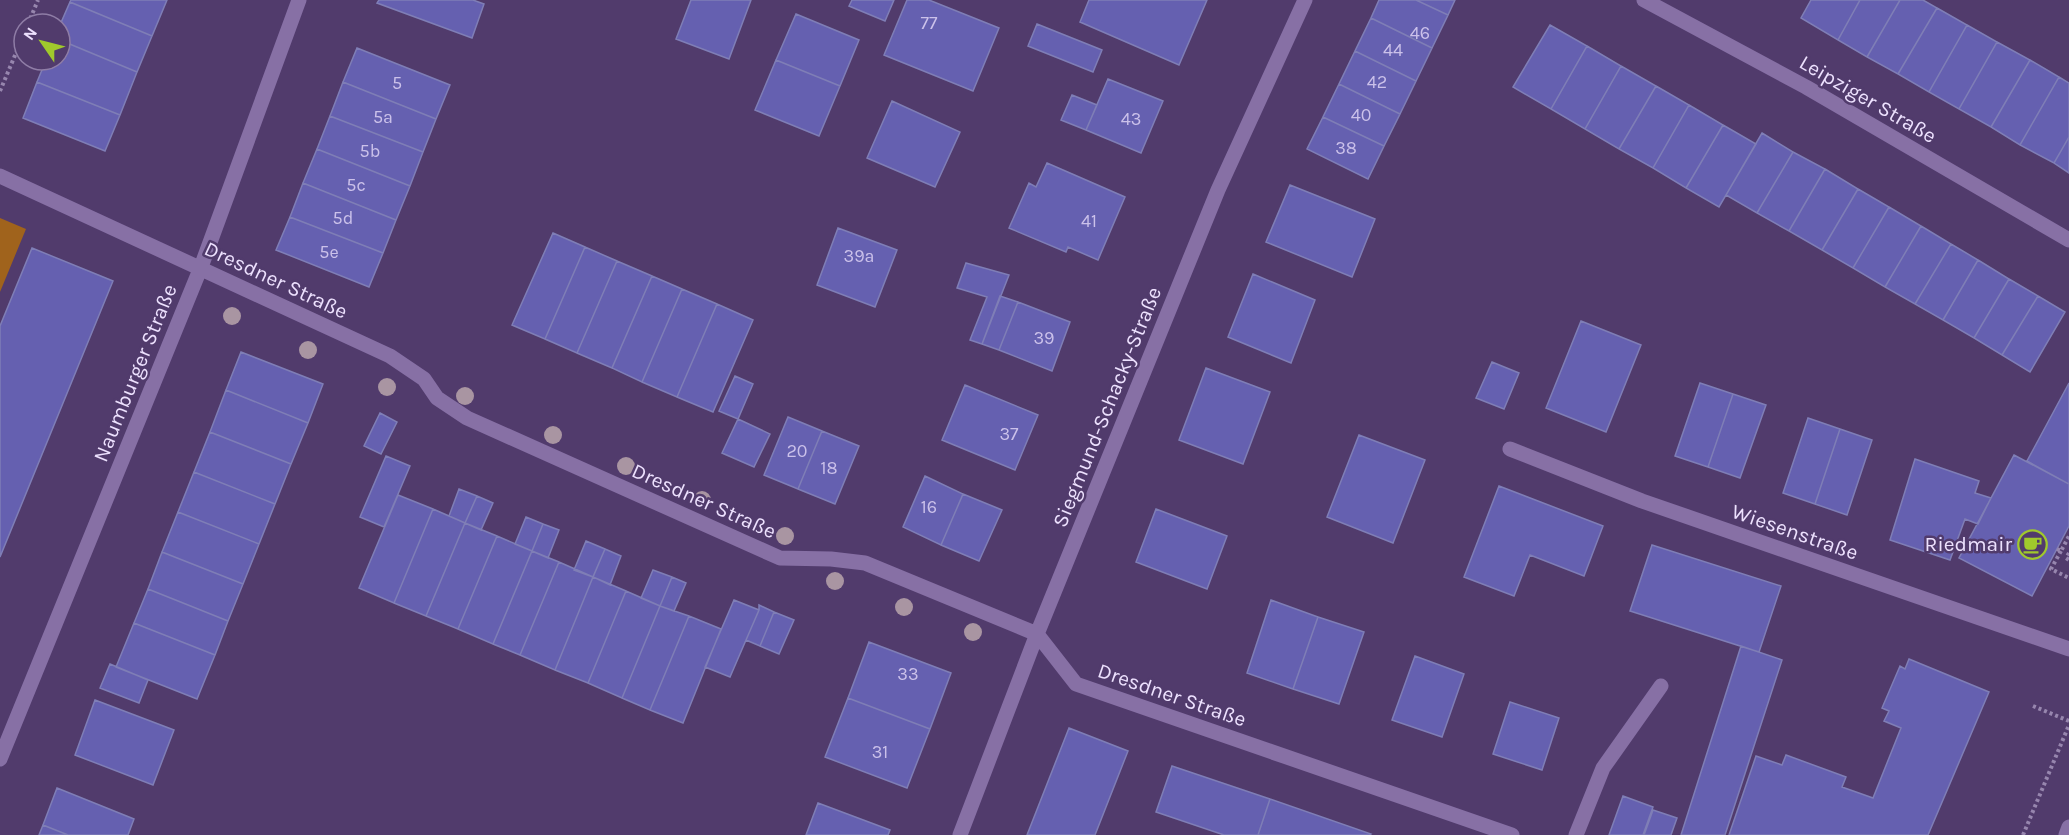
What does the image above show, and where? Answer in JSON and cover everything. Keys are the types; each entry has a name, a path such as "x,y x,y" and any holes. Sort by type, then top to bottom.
{"street":[{"name":"Naumburger Straße","path":"0,759 201,267 299,0"},
{"name":"Siegmund-Schacky-Straße","path":"960,835 1037,634 1218,190 1305,0"},
{"name":"Leipziger Straße","path":"1644,0 1806,87 2069,240"},
{"name":"Dresdner Straße","path":"0,176 390,356 424,379 437,398 467,418 780,558 831,559 866,563 1037,634 1076,684 1512,835"},
{"name":"Wiesenstraße","path":"1510,449 1642,501 2069,649"},
{"path":"1576,835 1603,768 1661,686"},
{"path":"2066,835 2069,827"}],"path":[{"path":"0,92 12,62"},
{"path":"2069,536 2059,550 2051,569 2069,578"},
{"path":"2069,554 2066,558 2069,560"},
{"path":"2023,835 2069,723 2033,706"}],"shaded area":[{"path":"0,218 26,229 0,292"}],"building":[{"path":"71,0 167,0 152,36 70,2"},
{"path":"379,0 473,0 484,4 472,38 377,3"},
{"path":"691,0 751,0 729,59 676,39"},
{"path":"852,0 894,0 885,21 849,6"},
{"path":"907,0 929,0 999,28 973,91 884,55"},
{"path":"1089,0 1207,0 1179,65 1080,22"},
{"path":"1379,0 1416,0 1448,15 1432,48 1371,18"},
{"path":"1416,0 1455,0 1448,15"},
{"path":"1811,0 1860,0 1838,40 1801,18"},
{"path":"1860,0 1900,0 1867,57 1838,40"},
{"path":"1900,0 1923,0 1937,8 1898,74 1867,57"},
{"path":"70,2 152,36 137,72 72,45 72,12 66,12"},
{"path":"1937,8 1967,25 1929,92 1898,74"},
{"path":"796,14 859,40 840,86 776,60"},
{"path":"1371,18 1432,48 1416,81 1355,51"},
{"path":"1037,24 1102,50 1093,72 1028,46"},
{"path":"1550,25 1587,46 1551,109 1513,87"},
{"path":"1967,25 1997,42 1959,109 1929,92"},
{"path":"1997,42 2030,60 1991,127 1959,109"},
{"path":"72,45 137,72 120,115 37,82 41,72 72,72"},
{"path":"1587,46 1621,66 1585,129 1551,109"},
{"path":"357,48 450,85 436,119 343,82"},
{"path":"1355,51 1416,81 1400,114 1339,84"},
{"path":"776,60 840,86 819,136 755,110"},
{"path":"2030,60 2059,77 2020,145 1991,127"},
{"path":"1621,66 1656,86 1619,149 1585,129"},
{"path":"2059,77 2069,83 2069,137 2054,163 2020,145"},
{"path":"1108,79 1163,101 1141,153 1086,130"},
{"path":"37,82 120,115 105,151 23,118"},
{"path":"343,82 436,119 423,152 330,116"},
{"path":"1339,84 1400,114 1384,146 1323,117"},
{"path":"1656,86 1689,105 1653,168 1619,149"},
{"path":"1072,95 1097,105 1086,130 1061,120"},
{"path":"892,101 960,132 935,187 867,158"},
{"path":"1689,105 1723,125 1686,188 1653,168"},
{"path":"330,116 423,152 410,186 317,149"},
{"path":"1323,117 1384,146 1368,179 1307,149"},
{"path":"1723,125 1756,144 1719,207 1686,188"},
{"path":"1762,133 1793,152 1757,213 1726,195"},
{"path":"2069,137 2069,173 2054,163"},
{"path":"317,149 410,186 396,220 303,183"},
{"path":"1793,152 1825,169 1789,231 1757,213"},
{"path":"1047,163 1125,197 1098,260 1068,247 1066,252 1009,228 1029,183 1036,187"},
{"path":"1825,169 1858,189 1822,250 1789,231"},
{"path":"303,183 396,220 383,253 290,217"},
{"path":"1290,185 1375,219 1352,277 1266,242"},
{"path":"1858,189 1889,207 1853,268 1822,250"},
{"path":"1889,207 1921,226 1885,287 1853,268"},
{"path":"290,217 383,253 369,287 276,250"},
{"path":"1921,226 1951,244 1915,304 1885,287"},
{"path":"838,228 897,250 875,307 817,285"},
{"path":"553,233 585,247 545,339 512,325"},
{"path":"1951,244 1978,260 1943,320 1915,304"},
{"path":"585,247 617,261 577,353 545,339"},
{"path":"32,248 113,281 0,557 0,326"},
{"path":"1978,260 2009,279 1974,338 1943,320"},
{"path":"617,261 652,276 612,368 577,353"},
{"path":"966,263 1009,275 982,344 970,340 987,297 957,288"},
{"path":"1253,274 1315,300 1291,363 1228,337"},
{"path":"652,276 682,289 642,382 612,368"},
{"path":"2009,279 2038,296 2002,355 1974,338"},
{"path":"682,289 717,304 677,397 642,382"},
{"path":"1000,296 1018,302 999,350 982,344"},
{"path":"2038,296 2065,312 2030,372 2002,355"},
{"path":"1018,302 1070,322 1052,371 999,350"},
{"path":"717,304 753,320 713,412 677,397"},
{"path":"1581,321 1641,345 1606,432 1546,408"},
{"path":"241,352 323,384 308,423 226,390"},
{"path":"1492,362 1519,373 1504,409 1476,398"},
{"path":"1206,368 1270,392 1243,464 1179,440"},
{"path":"735,376 753,384 738,419 719,411"},
{"path":"1700,383 1733,394 1708,467 1675,456"},
{"path":"2069,383 2069,484 2027,461"},
{"path":"965,385 1038,415 1015,470 942,440"},
{"path":"226,390 308,423 291,464 210,432"},
{"path":"1733,394 1766,405 1740,478 1708,467"},
{"path":"380,413 397,422 381,454 364,446"},
{"path":"788,417 822,431 798,489 764,475"},
{"path":"1808,418 1840,429 1815,504 1783,493"},
{"path":"738,419 770,434 754,467 722,453"},
{"path":"1840,429 1872,440 1847,515 1815,504"},
{"path":"822,431 859,446 835,504 798,489"},
{"path":"210,432 291,464 275,504 194,472"},
{"path":"1359,435 1425,460 1393,543 1327,517"},
{"path":"2014,455 2069,484 2069,526 2032,596 1959,558"},
{"path":"386,456 410,466 384,527 360,517"},
{"path":"1915,459 1979,481 1975,493 1991,498 1978,524 1965,519 1950,560 1890,540"},
{"path":"194,472 275,504 259,544 178,512"},
{"path":"925,476 963,494 941,545 903,527"},
{"path":"1499,486 1603,526 1584,576 1530,555 1514,596 1464,577"},
{"path":"459,489 477,496 465,523 449,516"},
{"path":"963,494 1002,510 979,561 941,545"},
{"path":"398,495 433,509 394,603 359,588"},
{"path":"477,496 493,503 481,530 465,523"},
{"path":"433,509 465,523 426,616 394,603"},
{"path":"1156,509 1227,536 1207,589 1136,562"},
{"path":"178,512 259,544 243,584 162,552"},
{"path":"526,517 543,524 532,551 515,544"},
{"path":"465,523 497,536 458,629 426,616"},
{"path":"543,524 559,530 548,558 532,551"},
{"path":"497,536 532,551 493,644 458,629"},
{"path":"586,541 605,549 593,577 574,570"},
{"path":"1652,545 1781,586 1759,652 1630,611"},
{"path":"605,549 621,556 610,585 593,577"},
{"path":"532,551 559,562 520,655 493,644"},
{"path":"162,552 243,584 228,621 148,589"},
{"path":"559,562 593,577 555,670 520,655"},
{"path":"653,570 672,577 660,606 641,598"},
{"path":"593,577 626,591 588,683 555,670"},
{"path":"672,577 686,583 674,611 660,606"},
{"path":"148,589 228,621 215,655 134,623"},
{"path":"626,591 660,606 622,698 588,683"},
{"path":"734,600 759,610 730,677 705,667"},
{"path":"1271,600 1318,617 1293,689 1247,673"},
{"path":"759,605 774,612 760,646 746,640"},
{"path":"660,606 689,616 650,710 622,698"},
{"path":"774,612 794,620 779,654 760,646"},
{"path":"689,616 721,629 683,723 650,710"},
{"path":"1318,617 1364,632 1339,704 1293,689"},
{"path":"134,623 215,655 197,699 116,667"},
{"path":"869,642 951,673 930,729 848,698"},
{"path":"1741,646 1782,660 1725,835 1681,835"},
{"path":"1415,656 1464,674 1442,737 1392,720"},
{"path":"1909,659 1989,692 1928,835 1729,835 1756,756 1782,765 1786,755 1846,777 1842,787 1873,798 1901,728 1884,721 1889,711 1882,708 1900,666 1905,669"},
{"path":"110,664 148,680 139,703 100,688"},
{"path":"848,698 930,729 907,788 825,757"},
{"path":"95,700 174,730 153,785 75,755"},
{"path":"1510,702 1559,718 1542,770 1493,754"},
{"path":"1069,728 1128,751 1095,835 1027,835"},
{"path":"1172,766 1270,799 1258,835 1224,835 1156,812"},
{"path":"57,788 134,819 128,835 68,835 43,825"},
{"path":"1623,796 1653,807 1643,835 1609,835"},
{"path":"1270,799 1371,834 1258,835"},
{"path":"818,803 890,830 888,835 806,835"},
{"path":"1653,810 1677,818 1671,835 1644,835"},
{"path":"43,825 68,835 39,835"}],"place":[{"name":"Riedmair","path":"2033,544"}]}
